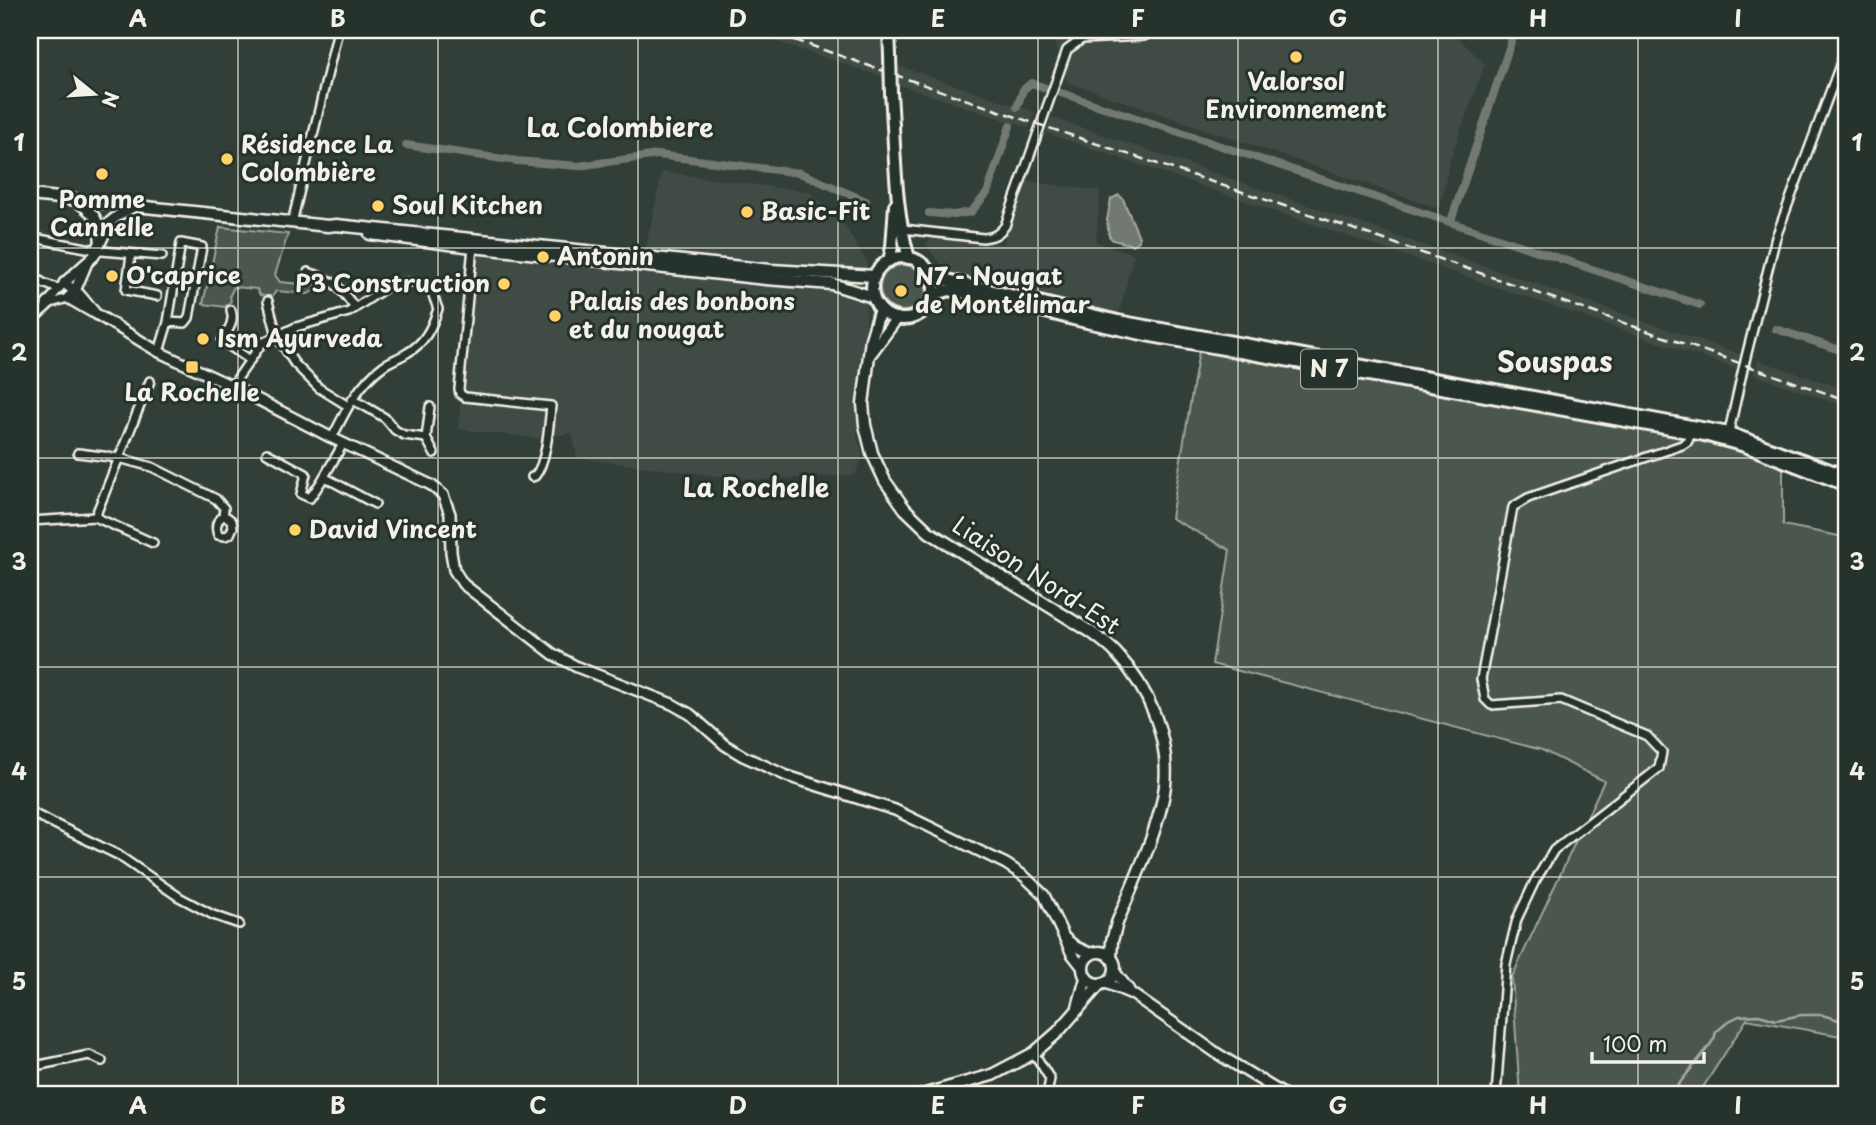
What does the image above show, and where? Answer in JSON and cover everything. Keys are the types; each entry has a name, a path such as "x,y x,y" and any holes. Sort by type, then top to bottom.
{"main road":[{"path":"888,30 897,174 909,258"},
{"path":"889,261 897,174"},
{"path":"30,195 806,273 875,276"},
{"path":"328,226 336,230 472,247 832,284 873,297"},
{"path":"902,257 909,258 923,265 932,276 933,295 926,309 920,314 897,318 880,309 873,297 872,286 883,265 902,257"},
{"name":"N 7","path":"932,276 1118,321 1728,436 1846,476"},
{"name":"N 7","path":"933,295 950,290 1151,336 1691,429"},
{"name":"Liaison Nord-Est","path":"880,309 871,339 863,404 872,453 885,481 905,509 929,532 1091,632 1115,651 1140,684 1157,718 1164,752 1163,797 1147,848 1117,923 1111,957"},
{"path":"869,356 897,318"},
{"name":"N 7","path":"1728,436 1846,485"},
{"name":"Liaison Nord-Est","path":"1095,953 1108,939 1117,923"},
{"path":"922,1095 992,1075 1034,1053 1112,978 1115,964 1105,953 1095,953 1085,960 1077,1010"},
{"path":"1085,973 1092,983 1103,984"}],"street":[{"path":"292,223 338,30"},
{"path":"903,229 983,238 999,234 1005,226 1067,50 1082,39 1144,36 1155,30 1172,30"},
{"path":"1728,436 1742,369 1776,237 1846,49"},
{"path":"71,199 96,216"},
{"path":"42,309 68,298 75,291 87,263 99,245 110,222 111,215 106,203 98,209 96,216 100,230 99,245"},
{"path":"110,222 135,206"},
{"path":"34,238 99,245 131,255 162,256"},
{"path":"159,352 168,321 181,243 202,247 189,318 185,323 168,321"},
{"path":"472,247 460,394 465,397 551,406 539,471 532,477"},
{"path":"131,255 126,290 157,296"},
{"path":"30,322 61,286 87,263"},
{"path":"308,272 335,283 355,308"},
{"path":"30,274 43,283 75,291 96,314"},
{"path":"232,386 262,343 296,327 349,312 391,284 412,282 431,290 438,309 430,333 410,352 383,366 350,403 332,438"},
{"path":"43,283 50,298"},
{"path":"68,298 159,352 431,485 443,495 450,514 450,552 454,570 463,584 553,654 577,667 690,714 725,745 743,756 787,776 895,810 1006,864 1044,895 1072,954 1085,973"},
{"path":"268,301 277,336 294,363 319,388 350,403 363,405 385,418 395,430 404,435 426,438"},
{"path":"231,310 233,322 222,341 250,360"},
{"path":"95,517 150,381"},
{"path":"430,407 426,438 434,453"},
{"path":"1496,1095 1506,964 1517,919 1535,881 1554,850 1659,768 1661,752 1647,736 1561,700 1491,705 1485,698 1481,679 1513,507 1528,498 1682,445 1688,441 1691,429"},
{"path":"306,474 301,494 310,498 343,444"},
{"path":"78,453 132,460 165,473 215,499 224,508 216,529 218,535 225,536 230,534 233,527 232,521 223,516"},
{"path":"267,453 306,474 323,479 375,504"},
{"path":"30,521 95,517 153,542"},
{"path":"30,812 118,855 180,897 213,915 239,925"},
{"path":"1064,938 1076,947 1095,953"},
{"path":"1115,972 1132,994"},
{"path":"1103,984 1132,994 1218,1054 1285,1095"},
{"path":"1034,1053 1049,1079 1047,1095"},
{"path":"30,1067 89,1055 102,1060"}],"shaded area":[{"path":"742,30 895,30 884,55 886,78"},
{"path":"1051,30 1450,30 1485,64 1450,160 1440,209 1067,82"},
{"path":"896,65 1035,112 1029,128 897,84"},
{"path":"1051,117 1740,354 1736,369 1046,133"},
{"path":"662,172 809,192 838,215 867,262 866,323 856,400 857,437 863,456 855,475 750,480 577,458 572,433 539,439 458,429 475,251 641,269"},
{"path":"1025,181 1100,191 1096,242 1134,254 1118,317 957,277 942,266 926,245 930,239 939,237 1003,244"},
{"path":"1119,195 1139,237 1139,241 1133,245 1113,240 1109,236 1107,220 1111,199"},
{"path":"220,227 288,234 275,275 280,282 322,286 308,294 276,291 272,297 260,295 257,289 234,287 230,295 231,301 225,307 203,304"},
{"path":"903,265 919,272 926,288 919,304 903,311 887,304 880,288 887,272"},
{"path":"1199,351 1718,441 1783,468 1783,525 1844,537 1846,521 1846,1037 1747,1019 1698,1095 1520,1095 1512,977 1604,781 1542,750 1212,664 1230,550 1171,518"},
{"path":"1758,360 1846,390 1846,407 1753,374"}],"waterway":[{"path":"1451,221 1515,30"},
{"path":"1017,107 1023,90 1031,83 1700,305"},
{"path":"929,213 954,215 971,212 987,193 1010,126"},
{"path":"406,145 517,161 578,166 658,155 800,173 866,201"},
{"path":"1776,329 1846,352"},
{"path":"1670,1095 1707,1049 1716,1032 1739,1016 1759,1015 1776,1020 1802,1015 1822,1015 1846,1020"}],"railway":[{"path":"766,30 1846,400"}],"place":[{"name":"Valorsol Environnement","path":"1296,57"},
{"name":"Résidence La Colombière","path":"227,159"},
{"name":"Pomme Cannelle","path":"102,174"},
{"name":"Soul Kitchen","path":"378,206"},
{"name":"Basic-Fit","path":"747,212"},
{"name":"Antonin","path":"543,257"},
{"name":"O'caprice","path":"112,276"},
{"name":"P3 Construction","path":"504,284"},
{"name":"N7 - Nougat de Montélimar","path":"901,291"},
{"name":"Palais des bonbons et du nougat","path":"555,316"},
{"name":"Ism Ayurveda","path":"203,339"},
{"name":"La Rochelle","path":"192,367"},
{"name":"David Vincent","path":"295,530"}],"district":[{"name":"La Colombiere","path":"620,128"},
{"name":"Souspas","path":"1555,362"},
{"name":"La Rochelle","path":"756,488"}]}
